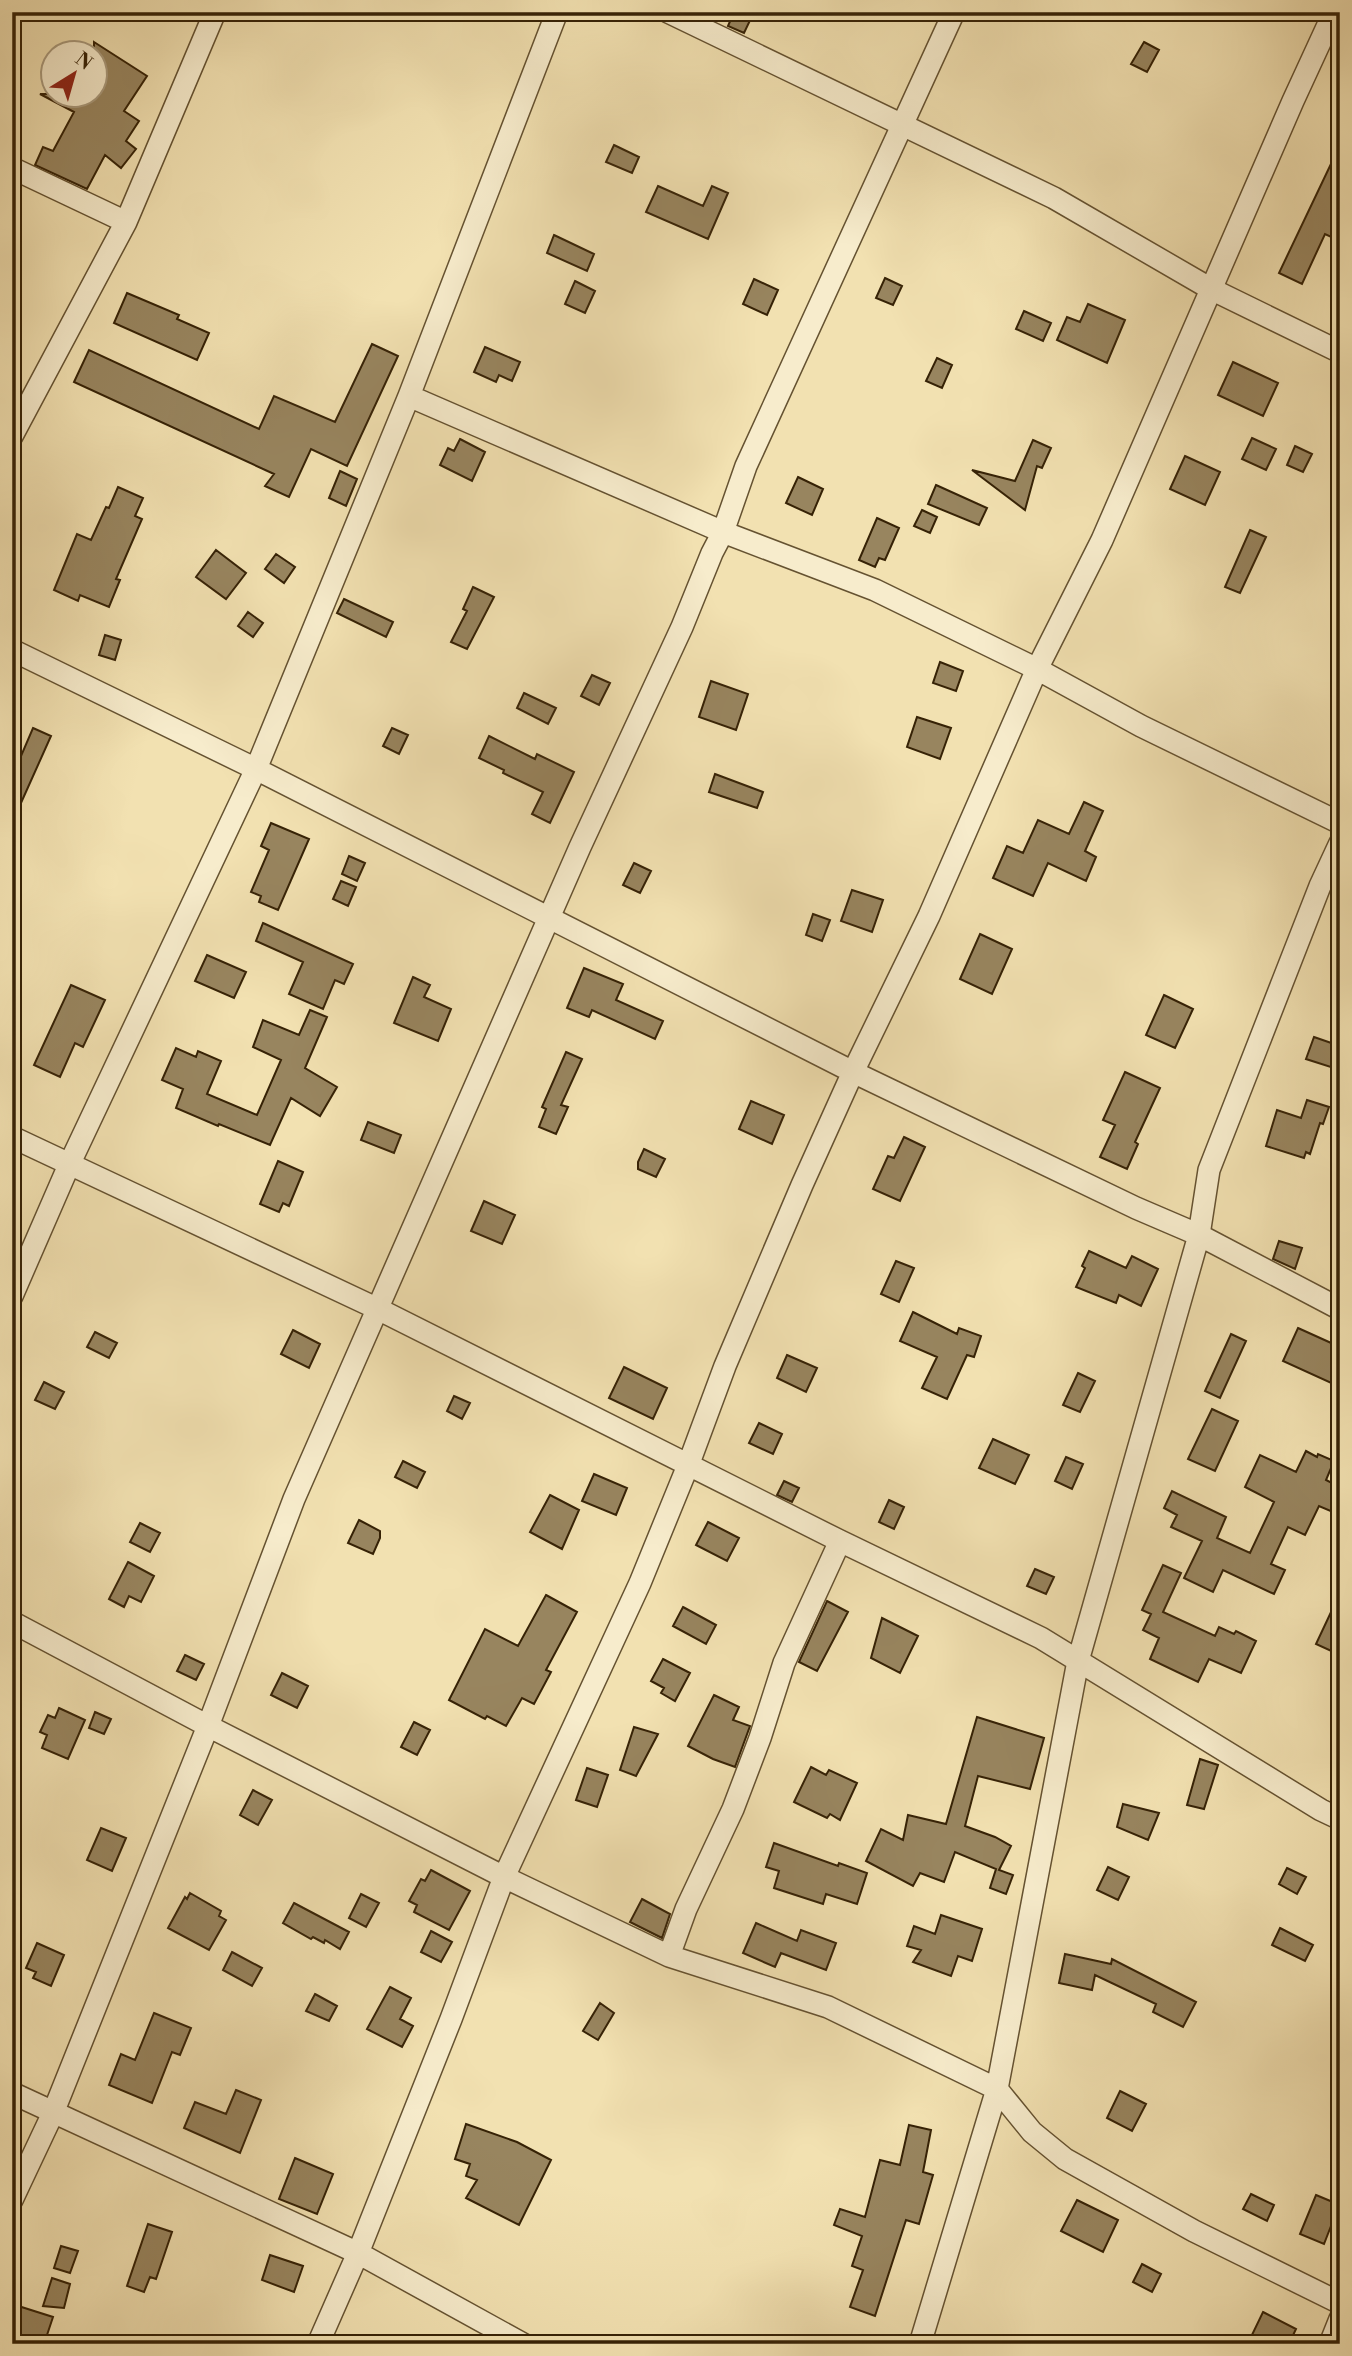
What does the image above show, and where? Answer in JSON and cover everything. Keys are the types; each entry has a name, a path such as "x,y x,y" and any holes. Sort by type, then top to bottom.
{"street":[{"path":"12,436 126,222 215,12"},
{"path":"12,1296 69,1165 256,769 409,396 556,12"},
{"path":"668,12 1054,198 1211,289 1340,352"},
{"path":"12,2200 53,2113 208,1726 294,1499 580,847 682,627 723,533 746,466 954,12"},
{"path":"318,2344 358,2253 504,1877 640,1583 725,1366 853,1072 929,916 1037,669 1102,540 1334,12"},
{"path":"12,168 126,222"},
{"path":"409,396 723,533 875,590 1037,669 1140,726 1340,823"},
{"path":"12,650 256,769 853,1072 1199,1236 1340,1309"},
{"path":"920,2344 998,2089 1078,1661 1199,1236 1209,1170 1320,886 1340,843"},
{"path":"12,1137 378,1309 840,1541 1041,1638 1321,1810 1340,1819"},
{"path":"668,1956 733,1809 784,1663 840,1541"},
{"path":"12,1622 208,1726 504,1877 668,1956 828,2007 998,2089 1032,2132 1065,2159 1194,2231 1340,2303"},
{"path":"12,2093 358,2253 523,2344"},
{"path":"1330,2344 1340,2319"}],"building":[{"path":"734,12 754,12 744,33 728,26"},
{"path":"1144,42 1159,50 1147,72 1131,64"},
{"path":"108,51 147,76 124,111 139,121 126,141 136,149 121,168 105,155 87,189 35,165 43,147 53,151 74,112 66,108 108,108"},
{"path":"614,145 639,157 632,173 606,162"},
{"path":"1340,145 1340,241 1325,234 1302,284 1279,273"},
{"path":"658,186 703,206 712,186 728,193 708,239 646,212"},
{"path":"554,235 594,254 587,271 547,253"},
{"path":"885,278 902,286 893,305 876,298"},
{"path":"754,279 778,290 767,315 743,304"},
{"path":"575,281 595,291 585,313 565,304"},
{"path":"127,293 179,315 177,319 209,333 197,360 114,323"},
{"path":"1088,304 1125,320 1107,363 1057,340 1067,317 1080,322"},
{"path":"1024,311 1051,323 1043,341 1016,329"},
{"path":"372,344 398,356 347,466 311,449 289,497 265,486 274,474 74,382 89,350 259,429 274,396 335,422"},
{"path":"485,347 520,362 512,381 499,375 496,382 474,372"},
{"path":"937,358 952,365 942,388 926,381"},
{"path":"1233,362 1278,383 1263,416 1218,395"},
{"path":"1252,438 1276,449 1266,470 1242,459"},
{"path":"460,439 485,452 472,481 440,465 448,448 454,451"},
{"path":"1033,440 1051,448 1042,468 1037,466 1025,510 972,470 1015,481"},
{"path":"1295,446 1312,454 1303,472 1287,465"},
{"path":"1185,456 1220,472 1205,505 1170,489"},
{"path":"340,471 357,479 346,506 329,498"},
{"path":"798,477 823,489 812,515 786,503"},
{"path":"936,485 987,508 979,525 928,504"},
{"path":"118,487 143,498 135,516 142,519 116,579 120,580 109,607 80,595 78,601 54,590 77,534 91,540"},
{"path":"922,510 937,517 930,533 914,526"},
{"path":"877,518 899,528 885,560 879,558 875,567 859,560"},
{"path":"1250,530 1266,537 1240,593 1225,587"},
{"path":"216,550 246,573 226,599 196,577"},
{"path":"276,554 295,567 284,583 265,569"},
{"path":"473,587 494,597 467,649 451,642 467,611 463,609"},
{"path":"344,599 393,622 386,637 337,613"},
{"path":"248,612 263,623 253,637 238,626"},
{"path":"105,635 121,640 115,660 99,655"},
{"path":"940,662 963,671 956,691 933,683"},
{"path":"592,675 610,683 599,705 581,696"},
{"path":"711,681 748,694 736,730 699,717"},
{"path":"524,693 556,708 548,724 517,708"},
{"path":"917,717 951,728 940,759 907,747"},
{"path":"33,728 51,736 12,823 12,777"},
{"path":"392,728 408,735 399,754 383,746"},
{"path":"489,736 535,759 537,754 574,772 550,823 532,814 543,792 479,758"},
{"path":"715,774 763,792 757,808 709,792"},
{"path":"1084,802 1103,811 1085,851 1096,857 1086,881 1048,863 1033,896 993,878 1007,846 1023,853 1038,820 1069,834"},
{"path":"271,823 309,839 278,910 259,902 261,896 251,892 269,850 261,846"},
{"path":"349,856 365,863 357,881 342,874"},
{"path":"634,863 651,871 640,893 623,885"},
{"path":"341,881 356,887 348,906 333,899"},
{"path":"852,890 883,900 872,932 841,921"},
{"path":"813,914 830,920 822,941 806,935"},
{"path":"263,923 353,964 344,984 335,980 323,1009 289,994 303,962 256,941"},
{"path":"980,934 1012,949 992,994 960,979"},
{"path":"207,955 246,972 234,998 195,981"},
{"path":"584,968 623,984 616,1000 663,1021 655,1039 592,1010 589,1017 567,1008"},
{"path":"413,977 430,985 424,997 451,1009 438,1041 394,1023"},
{"path":"71,985 105,1000 83,1047 75,1043 60,1077 34,1065"},
{"path":"1164,995 1193,1009 1175,1048 1146,1035"},
{"path":"310,1010 327,1017 305,1068 337,1087 320,1116 291,1098 270,1145 176,1108 183,1089 162,1080 176,1048 196,1057 198,1051 221,1061 207,1094 257,1115 281,1060 253,1047 263,1020 299,1035"},
{"path":"1314,1037 1340,1046 1340,1070 1306,1059"},
{"path":"566,1052 582,1059 561,1105 568,1107 556,1134 539,1127 546,1109 542,1107"},
{"path":"1125,1072 1160,1088 1135,1142 1138,1144 1127,1169 1100,1157 1115,1125 1103,1120"},
{"path":"1307,1100 1329,1107 1323,1124 1320,1123 1310,1154 1306,1152 1304,1158 1266,1146 1277,1110 1301,1118"},
{"path":"751,1101 784,1115 772,1144 739,1129"},
{"path":"368,1122 401,1135 394,1153 361,1140"},
{"path":"904,1137 925,1147 900,1201 873,1189 888,1156 894,1158"},
{"path":"644,1149 665,1159 656,1177 638,1169"},
{"path":"278,1161 303,1172 289,1206 283,1203 279,1212 260,1204"},
{"path":"484,1201 515,1215 502,1244 471,1231"},
{"path":"1279,1241 1302,1248 1295,1269 1273,1259"},
{"path":"1089,1251 1126,1268 1132,1256 1158,1269 1141,1306 1119,1295 1116,1303 1076,1287"},
{"path":"896,1261 914,1268 899,1302 881,1294"},
{"path":"913,1312 957,1334 959,1328 981,1336 974,1357 967,1355 947,1399 922,1388 937,1357 900,1341"},
{"path":"1298,1328 1340,1347 1340,1387 1283,1361"},
{"path":"293,1330 320,1344 309,1368 281,1354"},
{"path":"95,1332 117,1343 109,1358 87,1347"},
{"path":"1231,1334 1246,1341 1220,1398 1205,1391"},
{"path":"787,1355 817,1368 806,1392 777,1378"},
{"path":"624,1367 667,1388 653,1419 609,1398"},
{"path":"1078,1373 1095,1381 1080,1412 1063,1405"},
{"path":"44,1382 64,1392 55,1409 35,1400"},
{"path":"454,1396 470,1403 462,1419 447,1411"},
{"path":"1212,1409 1238,1421 1215,1471 1188,1459"},
{"path":"759,1423 782,1434 773,1454 749,1443"},
{"path":"993,1439 1029,1455 1015,1484 979,1468"},
{"path":"1306,1451 1334,1461 1326,1480 1340,1487 1340,1515 1319,1506 1305,1535 1288,1527 1271,1564 1285,1570 1274,1594 1223,1570 1213,1592 1184,1578 1202,1541 1171,1527 1177,1515 1164,1508 1172,1491 1226,1517 1217,1538 1250,1553 1274,1502 1245,1487 1260,1455 1296,1472"},
{"path":"1066,1457 1083,1464 1072,1489 1055,1481"},
{"path":"403,1461 425,1472 417,1488 395,1477"},
{"path":"594,1474 627,1488 616,1515 582,1501"},
{"path":"784,1481 799,1488 792,1502 777,1495"},
{"path":"550,1495 579,1510 562,1549 530,1532"},
{"path":"889,1500 904,1507 894,1529 879,1522"},
{"path":"359,1520 380,1531 373,1554 348,1543"},
{"path":"708,1522 739,1538 727,1561 696,1545"},
{"path":"140,1523 160,1533 150,1552 130,1542"},
{"path":"128,1562 154,1576 141,1602 129,1596 124,1607 109,1599"},
{"path":"1163,1565 1181,1573 1163,1612 1215,1636 1219,1627 1234,1634 1236,1631 1256,1641 1241,1673 1209,1659 1198,1682 1150,1659 1159,1638 1143,1630 1151,1614 1142,1610"},
{"path":"1035,1569 1054,1577 1046,1594 1027,1586"},
{"path":"1340,1593 1340,1655 1316,1644"},
{"path":"546,1595 577,1612 546,1670 551,1672 534,1704 522,1698 506,1726 487,1716 485,1719 449,1700 485,1629 518,1646"},
{"path":"827,1601 848,1612 817,1671 799,1662"},
{"path":"683,1607 716,1625 706,1644 673,1626"},
{"path":"882,1618 918,1636 900,1673 871,1658"},
{"path":"185,1655 204,1664 196,1680 177,1671"},
{"path":"663,1659 690,1673 675,1701 661,1693 664,1688 651,1681"},
{"path":"282,1673 308,1686 297,1708 271,1695"},
{"path":"714,1695 739,1707 733,1720 750,1726 735,1767 688,1746"},
{"path":"59,1708 85,1720 68,1759 42,1748 47,1735 40,1732 48,1715 55,1718"},
{"path":"95,1712 111,1719 104,1734 89,1728"},
{"path":"977,1717 1044,1738 1030,1789 978,1776 965,1826 1011,1846 999,1870 1013,1875 1006,1894 990,1888 996,1869 955,1852 944,1882 920,1873 913,1886 866,1861 881,1829 903,1840 908,1815 946,1824"},
{"path":"414,1722 430,1730 417,1755 401,1747"},
{"path":"634,1727 658,1734 636,1776 620,1770"},
{"path":"1200,1759 1218,1765 1204,1809 1187,1805"},
{"path":"811,1767 826,1775 829,1770 857,1783 840,1820 830,1814 827,1818 794,1802"},
{"path":"587,1768 608,1775 597,1807 576,1800"},
{"path":"253,1790 272,1800 258,1825 240,1815"},
{"path":"1123,1804 1159,1813 1148,1840 1117,1827"},
{"path":"101,1828 126,1838 112,1871 87,1860"},
{"path":"774,1843 838,1866 839,1863 867,1873 857,1904 826,1894 823,1904 774,1888 779,1871 766,1867"},
{"path":"1108,1867 1129,1877 1118,1900 1097,1890"},
{"path":"1287,1868 1306,1877 1297,1894 1279,1884"},
{"path":"431,1870 470,1891 449,1930 414,1912 417,1905 409,1901 421,1879 425,1881"},
{"path":"190,1893 221,1911 219,1916 226,1920 209,1950 168,1928 185,1897 187,1899"},
{"path":"361,1894 379,1903 366,1927 349,1918"},
{"path":"642,1899 670,1914 662,1938 630,1922"},
{"path":"294,1903 349,1932 340,1949 325,1940 324,1943 313,1937 311,1939 283,1923"},
{"path":"941,1915 982,1929 972,1961 958,1956 951,1976 913,1962 921,1950 907,1946 914,1926 935,1934"},
{"path":"756,1923 797,1941 801,1930 836,1943 826,1970 781,1953 775,1967 743,1953"},
{"path":"1280,1928 1313,1945 1305,1961 1272,1945"},
{"path":"431,1931 452,1942 441,1962 421,1952"},
{"path":"37,1943 64,1955 51,1986 33,1978 36,1972 26,1968"},
{"path":"232,1952 262,1968 252,1986 223,1970"},
{"path":"1065,1954 1111,1964 1112,1959 1196,2002 1183,2027 1153,2012 1156,2004 1095,1975 1092,1990 1059,1983"},
{"path":"390,1987 411,1998 400,2019 413,2026 402,2047 367,2029"},
{"path":"315,1994 337,2006 329,2021 306,2011"},
{"path":"600,2003 614,2013 598,2040 583,2031"},
{"path":"154,2013 191,2028 180,2055 172,2052 152,2103 109,2085 121,2054 135,2060"},
{"path":"236,2090 261,2100 240,2153 184,2128 195,2102 226,2114"},
{"path":"1120,2091 1146,2104 1132,2131 1107,2118"},
{"path":"466,2124 517,2142 551,2160 519,2225 466,2198 477,2180 466,2176 470,2164 455,2159"},
{"path":"909,2125 931,2130 923,2172 933,2175 919,2224 906,2220 875,2316 850,2307 863,2270 852,2266 862,2236 834,2225 840,2209 865,2217 880,2160 900,2165"},
{"path":"295,2158 333,2174 317,2214 279,2199"},
{"path":"1251,2194 1274,2205 1267,2221 1243,2209"},
{"path":"1316,2195 1340,2205 1340,2218 1336,2228 1331,2226 1324,2244 1300,2234"},
{"path":"1077,2200 1118,2220 1103,2252 1061,2231"},
{"path":"148,2224 172,2232 156,2279 150,2277 144,2292 127,2286"},
{"path":"61,2246 78,2251 70,2273 54,2268"},
{"path":"270,2255 303,2266 294,2292 262,2280"},
{"path":"1142,2264 1161,2274 1152,2292 1133,2282"},
{"path":"52,2278 70,2284 64,2308 43,2306"},
{"path":"12,2304 53,2317 44,2344 12,2344"},
{"path":"1263,2312 1296,2329 1289,2344 1260,2344 1250,2339"}]}
